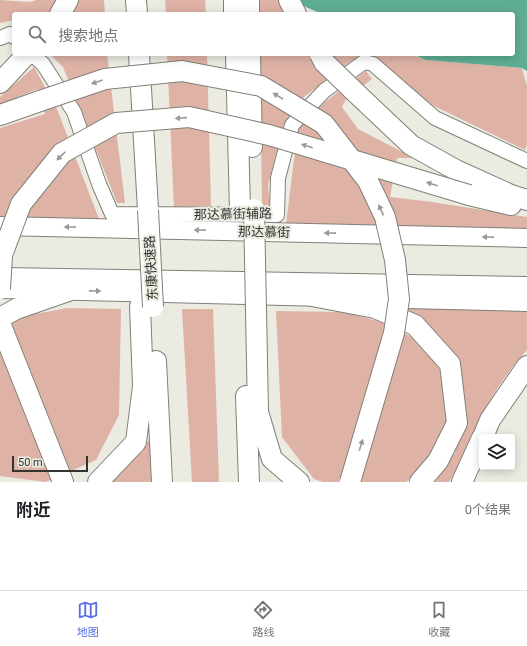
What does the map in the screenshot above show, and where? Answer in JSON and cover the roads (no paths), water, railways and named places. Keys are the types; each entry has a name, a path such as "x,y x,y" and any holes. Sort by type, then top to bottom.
{"highway":[{"path":"61,12 68,0"},
{"path":"123,0 123,12"},
{"path":"136,0 137,12"},
{"path":"234,0 234,12"},
{"path":"249,0 249,12"},
{"path":"289,0 295,12"},
{"path":"125,56 141,210"},
{"name":"东康快速路","path":"139,56 141,210 146,306 162,482"},
{"path":"236,56 247,210 250,308 249,482"},
{"path":"247,210 250,56"},
{"path":"321,56 324,62 356,94 411,145 456,170 511,195 527,200"},
{"path":"0,83 21,61"},
{"path":"0,115 105,79 182,71 261,86 324,124 368,181 385,218 395,260 399,299 394,333 350,482"},
{"path":"0,289 2,255 21,204 62,153 116,122 189,117 269,135 469,195 527,208"},
{"path":"0,318 16,309 68,291"},
{"path":"312,296 374,308 415,324 450,364 457,423 438,461 420,482"},
{"path":"98,482 136,442 143,386 146,306"},
{"path":"250,308 258,412 272,459 298,482"},
{"path":"0,323 63,482"},
{"path":"484,434 490,420 527,366"},
{"path":"462,482 479,445"}],"main road":[{"name":"那达慕街","path":"0,226 527,238"},
{"path":"0,277 527,286"},
{"path":"0,289 527,302"}],"street":[{"path":"0,38 10,34 12,36"},
{"name":"那达慕街辅路","path":"34,56 43,64 74,112 99,184 112,214 278,215 278,178 292,125 324,91 364,62 372,64 435,118 527,161"}]}
